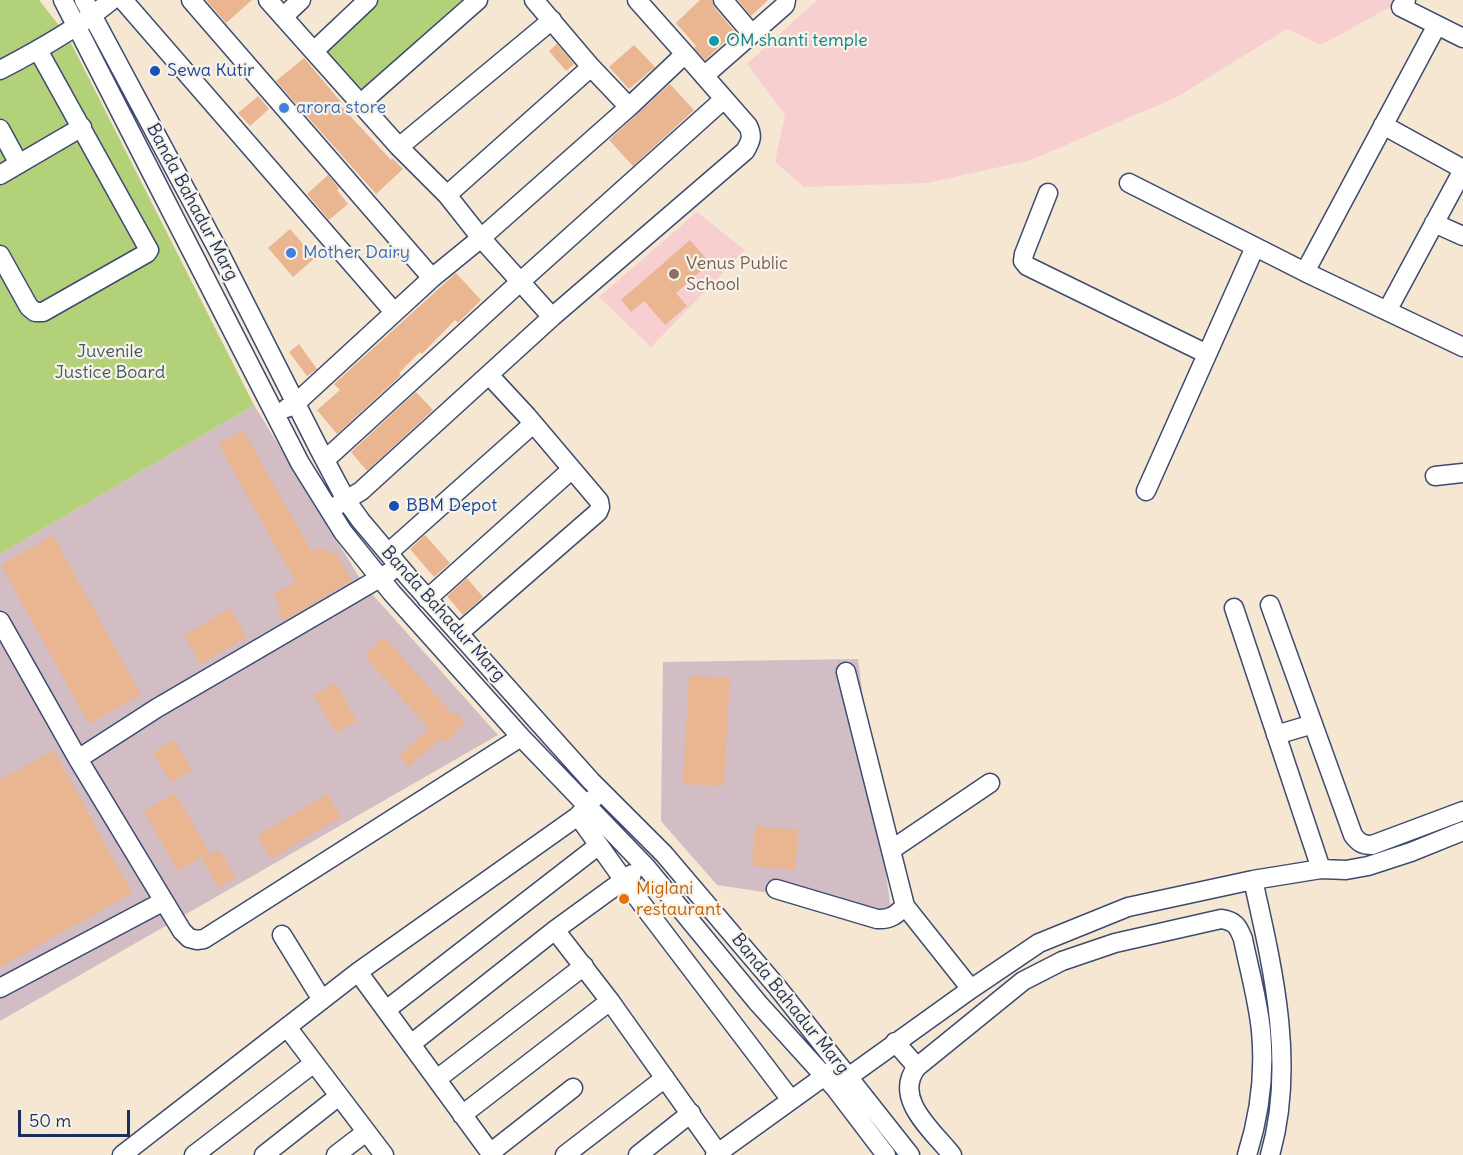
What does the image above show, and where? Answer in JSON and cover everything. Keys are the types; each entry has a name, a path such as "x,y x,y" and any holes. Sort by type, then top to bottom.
{"street":[{"name":"Banda Bahadur Marg","path":"63,0 300,463 343,532 392,593 522,737 582,811 646,867 758,1003 837,1076 910,1155"},
{"path":"0,70 38,50 75,26 88,8 112,0"},
{"path":"123,0 394,312"},
{"path":"191,0 432,278"},
{"path":"268,0 399,147 447,195 481,238 552,317"},
{"path":"283,17 301,0"},
{"path":"314,51 368,0"},
{"path":"360,104 478,0"},
{"path":"534,0 591,67 629,106"},
{"path":"329,510 361,491 552,317 746,151 752,134 748,126 638,0"},
{"path":"723,0 752,34"},
{"path":"704,76 785,5 786,0"},
{"path":"1406,0 1401,7 1463,38"},
{"name":"Banda Bahadur Marg","path":"88,8 218,250 346,500 427,598 601,792 664,854 778,988 886,1155"},
{"path":"399,147 552,20"},
{"path":"1305,272 1437,25"},
{"path":"0,255 29,308 35,312 43,312 149,250 38,50"},
{"path":"276,415 296,403 394,312 481,238 685,54"},
{"path":"447,195 591,67"},
{"path":"325,460 724,99"},
{"path":"1383,125 1463,170 1387,311"},
{"path":"0,175 82,127"},
{"path":"0,129 19,164"},
{"path":"1129,183 1305,272 1463,347"},
{"path":"1048,194 1024,254 1023,261 1027,266 1208,354"},
{"path":"1434,223 1463,236"},
{"path":"1146,491 1255,247"},
{"path":"459,633 598,512 600,507 599,501 489,375"},
{"path":"78,759 157,708 399,566 533,424"},
{"path":"427,598 571,470"},
{"path":"1436,476 1463,473"},
{"path":"392,593 399,566"},
{"path":"1270,605 1357,841 1364,845 1372,845 1463,811"},
{"path":"1234,608 1321,869"},
{"path":"0,621 78,759 182,931 189,938 197,940 204,939 522,737"},
{"path":"846,672 905,906 971,989"},
{"path":"1276,735 1313,724"},
{"path":"891,850 990,783"},
{"path":"122,1155 358,972 582,811 601,792"},
{"path":"582,811 599,845 623,879 791,1100"},
{"path":"555,930 584,966 691,1113 717,1154 791,1100 896,1042 1040,943 1128,907 1253,880 1321,869 1346,870 1368,866 1412,852 1463,831"},
{"path":"386,1010 599,845"},
{"path":"411,1044 555,930 623,879 664,854"},
{"path":"1253,880 1281,1027 1280,1100 1270,1155"},
{"path":"776,889 877,919 886,920 893,917 905,906"},
{"path":"0,988 164,901"},
{"path":"952,1155 913,1107 908,1086 917,1067 1023,981 1062,962 1115,943 1221,918 1231,920 1239,927 1261,1030 1263,1083 1256,1127 1247,1155"},
{"path":"282,935 322,1000"},
{"path":"437,1079 584,966"},
{"path":"358,972 491,1154 573,1088"},
{"path":"462,1115 610,1001"},
{"path":"286,1027 384,1155"},
{"path":"896,1042 917,1067"},
{"path":"194,1155 314,1063"},
{"path":"565,1155 665,1078"},
{"path":"264,1155 339,1096"},
{"path":"638,1155 691,1113"},
{"path":"336,1155 366,1132"}],"shaded area":[{"path":"817,0 1397,0 1392,6 1321,45 1287,29 1177,97 1031,160 927,183 804,187 775,162 785,115 747,64"},
{"name":"Venus Public School","path":"697,212 745,250 651,347 599,297"},
{"path":"254,405 364,585 498,735 0,1021 0,554"},
{"path":"858,659 891,911 717,885 661,821 663,662"}],"green space":[{"name":"Juvenile Justice Board","path":"0,0 39,0 68,37 254,405 0,554"},
{"path":"378,0 483,0 360,104 319,57"}],"building":[{"path":"206,0 252,0 226,23"},
{"path":"700,0 712,0 714,7 735,32 705,60 676,23"},
{"path":"738,0 768,0 751,16"},
{"path":"557,44 574,64 566,71 549,51"},
{"path":"634,45 655,67 629,89 609,67"},
{"path":"304,58 341,102 339,104 391,160 392,158 403,169 376,194 276,81"},
{"path":"670,84 694,110 633,166 609,140"},
{"path":"258,96 269,109 250,126 238,113"},
{"path":"328,175 348,204 329,220 307,194"},
{"name":"Mother Dairy","path":"290,229 315,258 293,277 268,248"},
{"path":"690,240 710,263 676,293 687,306 665,325 644,301 631,312 621,300"},
{"path":"456,273 481,300 458,323 455,320 422,354 420,352 399,373 401,375 337,434 317,410 340,390 334,384"},
{"path":"299,344 317,369 307,376 289,352"},
{"path":"416,392 433,410 367,471 351,452"},
{"path":"243,430 312,552 321,547 324,552 330,549 332,554 336,552 352,580 284,621 277,608 280,606 273,594 296,582 218,444"},
{"path":"53,535 141,695 89,724 1,565"},
{"path":"425,535 450,563 434,577 410,549"},
{"path":"467,578 483,597 463,615 447,596"},
{"path":"230,608 247,637 201,664 184,636"},
{"path":"384,636 453,715 456,712 465,723 446,743 441,738 408,767 399,756 429,729 364,655"},
{"path":"689,676 730,678 724,786 683,784"},
{"path":"336,683 357,721 336,733 314,695"},
{"path":"174,740 192,770 171,782 153,752"},
{"path":"54,750 132,893 0,967 0,780"},
{"path":"175,793 210,853 178,871 144,811"},
{"path":"328,794 341,817 271,859 257,836"},
{"path":"755,826 799,830 795,870 752,866"},
{"path":"219,849 236,878 219,888 202,860"}],"place":[{"name":"OM shanti temple","path":"714,41"},
{"name":"Sewa Kutir","path":"155,71"},
{"name":"arora store","path":"284,108"},
{"name":"Mother Dairy","path":"291,253"},
{"name":"Venus Public School","path":"674,274"},
{"name":"BBM Depot","path":"394,506"},
{"name":"Miglani restaurant","path":"624,899"}]}
